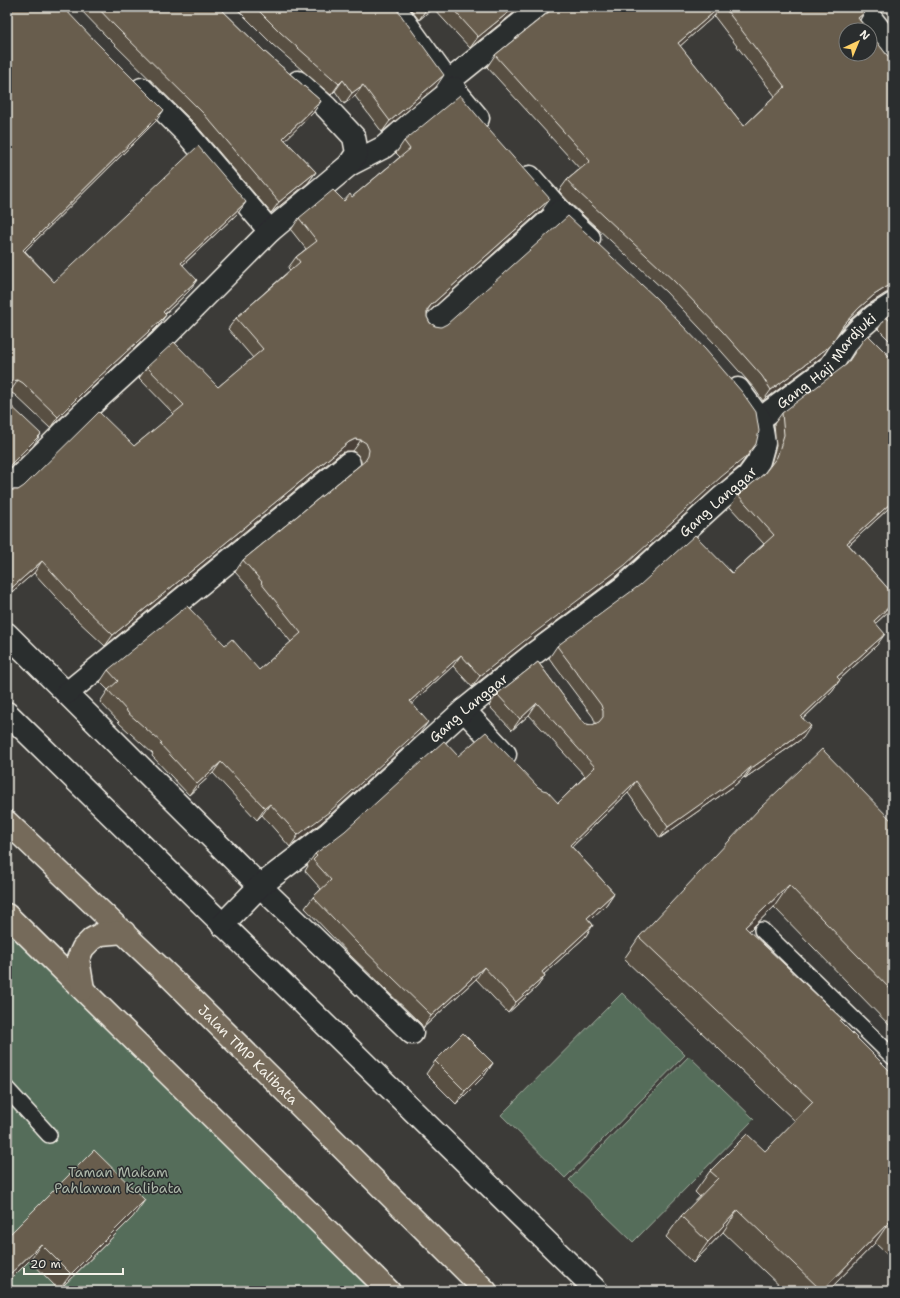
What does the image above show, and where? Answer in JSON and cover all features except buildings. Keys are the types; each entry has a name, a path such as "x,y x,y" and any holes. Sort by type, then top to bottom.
{"main road":[{"name":"Jalan TMP Kalibata","path":"7,822 124,932 486,1291"},
{"path":"10,925 83,989 389,1291"},
{"path":"83,989 78,959 83,948 92,939 101,934 124,932"}],"street":[{"path":"394,7 451,85 491,134"},
{"path":"7,489 88,408 161,341 270,231 349,165 384,147 451,85 541,7"},
{"path":"862,7 893,47"},
{"path":"281,68 326,107 354,138 357,153 349,165"},
{"path":"126,74 187,134 270,231"},
{"path":"518,164 560,211 606,254"},
{"path":"431,326 560,211"},
{"name":"Gang Haji Mardjuki","path":"760,419 831,366 845,344 860,328 874,316 893,304"},
{"path":"860,328 876,344"},
{"name":"Gang Langgar","path":"222,925 260,886 329,833 464,710 532,655 625,586 721,498 748,476 759,461 764,443 760,419 744,396 725,374"},
{"path":"34,430 51,446"},
{"path":"67,693 349,463"},
{"path":"7,634 260,886 412,1033"},
{"path":"532,655 546,674"},
{"path":"464,710 517,767"},
{"path":"7,713 597,1291"}],"lane":[{"path":"762,930 893,1057"},
{"path":"7,1089 49,1135"}],"green space":[{"name":"Taman Makam Pahlawan Kalibata","path":"7,915 390,1291 7,1291"},
{"path":"622,993 685,1055 565,1178 501,1115"},
{"path":"689,1056 754,1119 633,1242 569,1180"}]}
